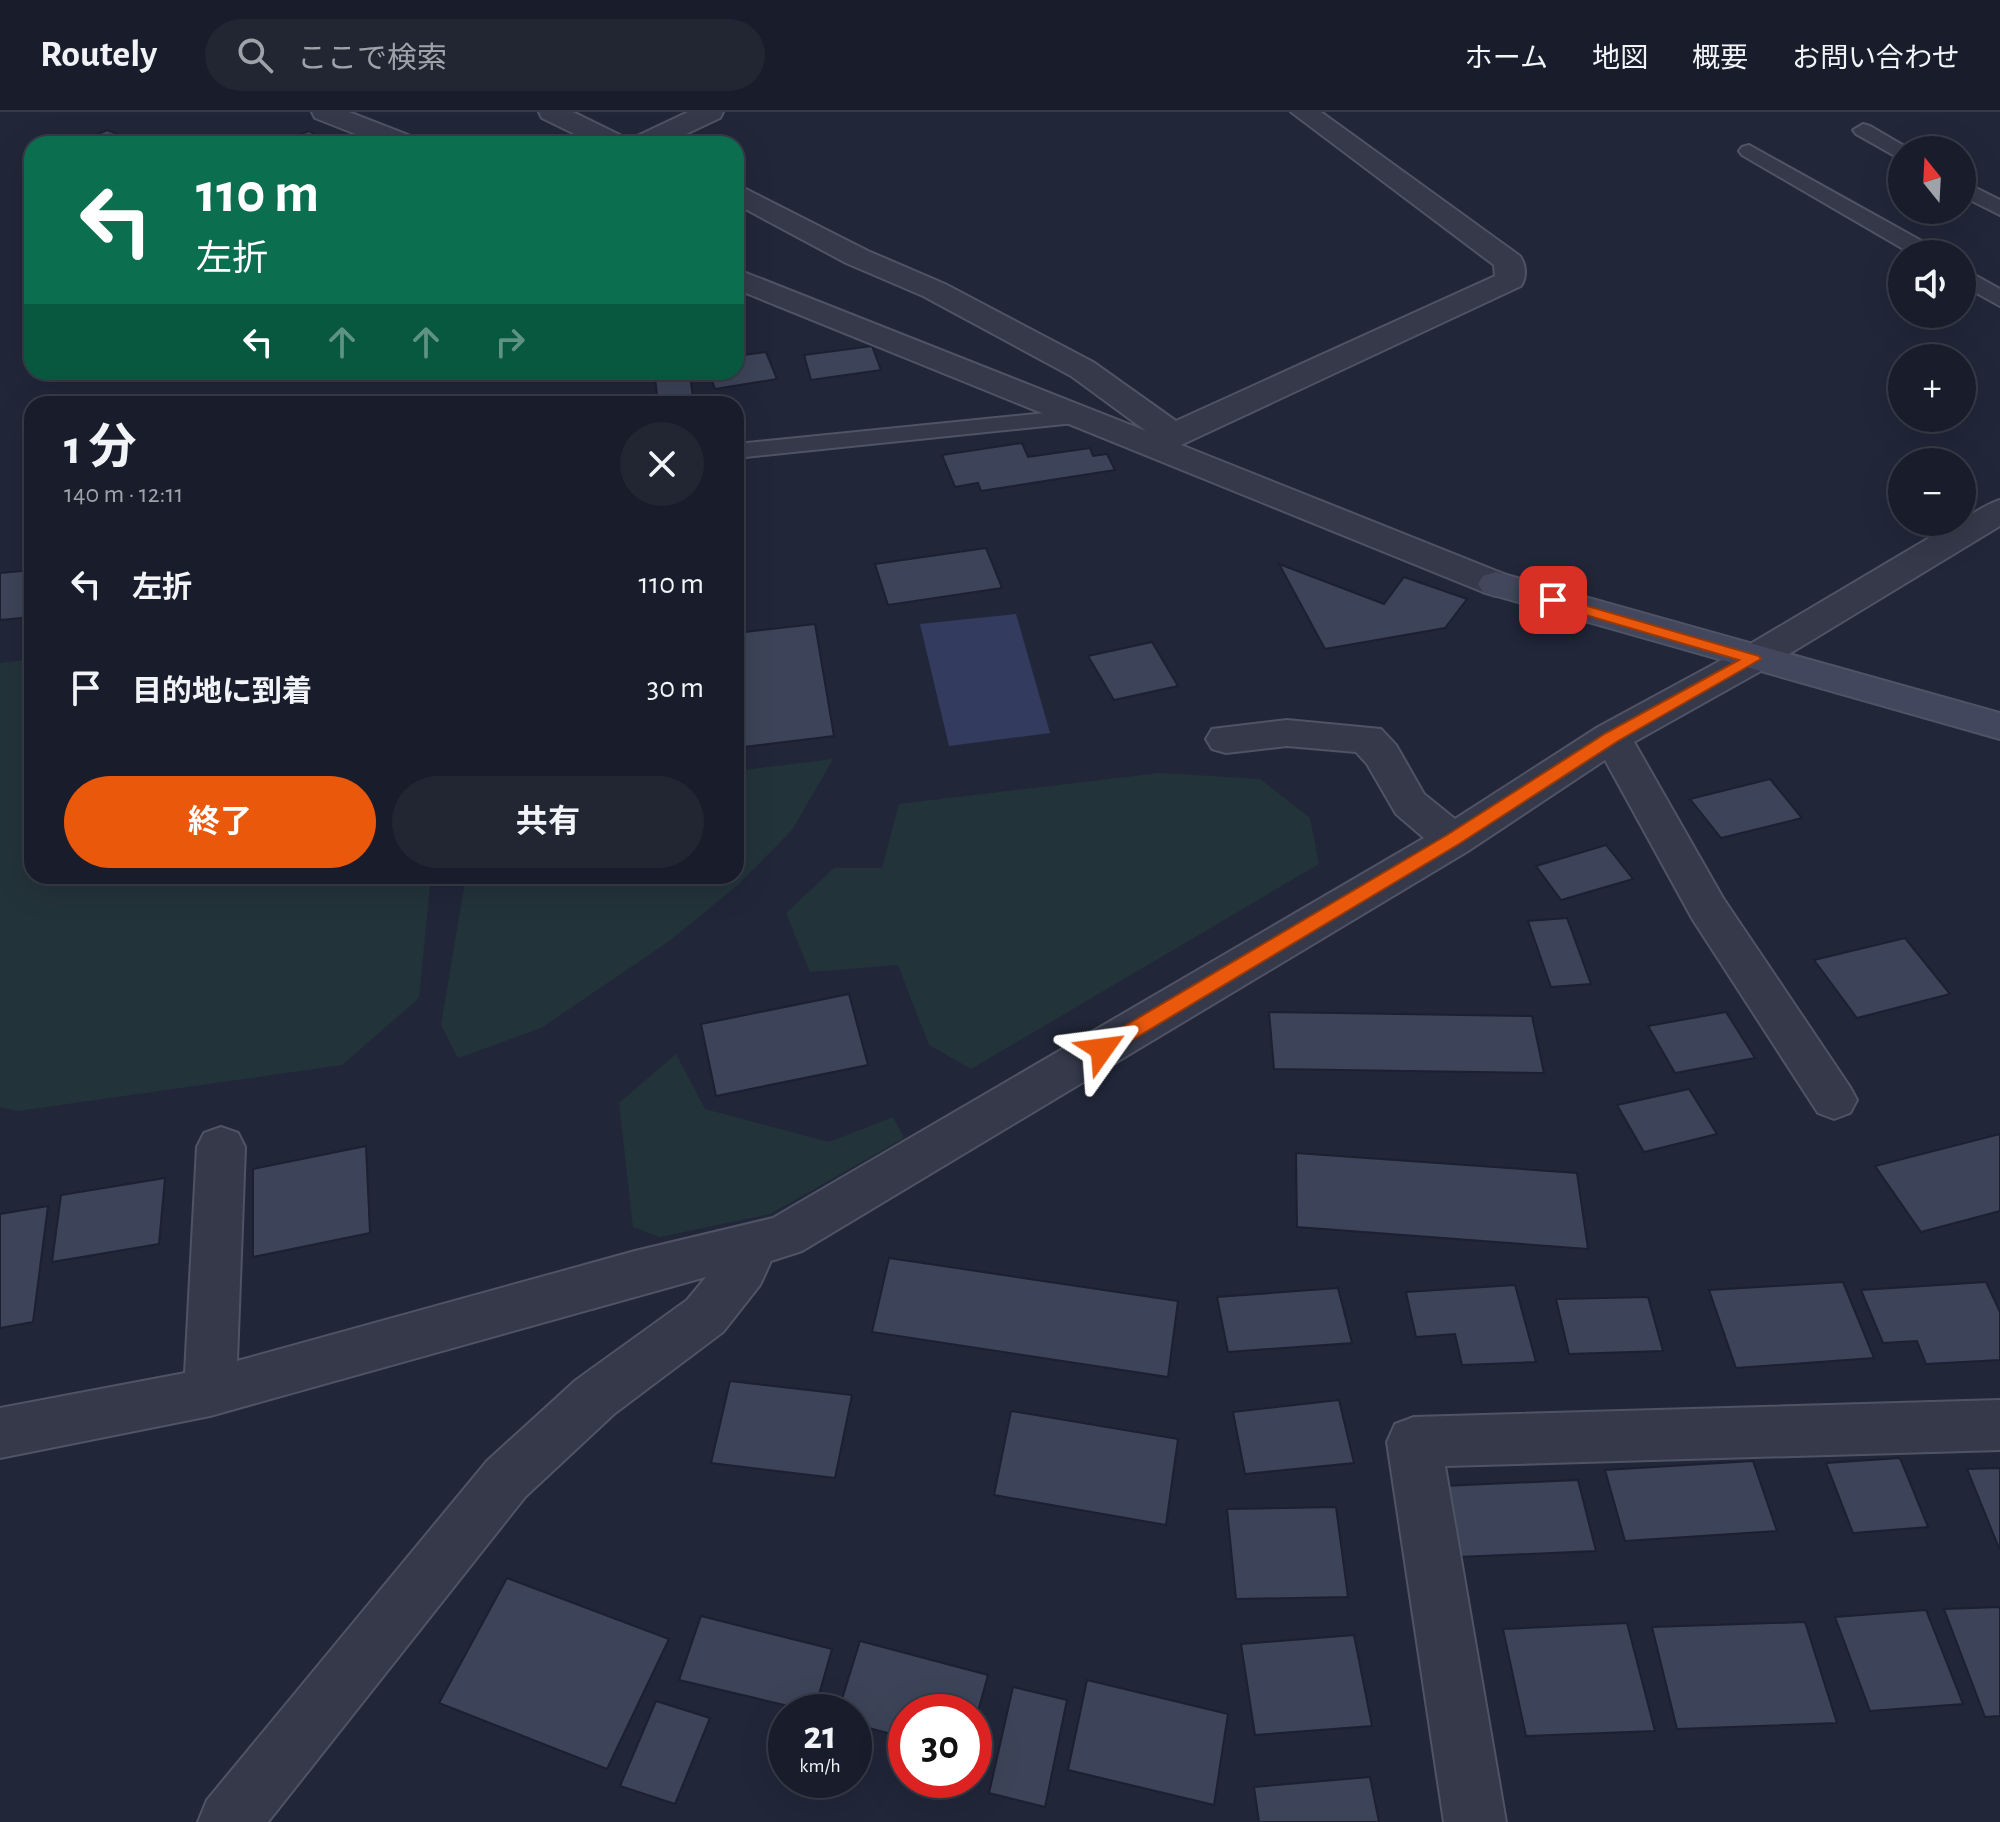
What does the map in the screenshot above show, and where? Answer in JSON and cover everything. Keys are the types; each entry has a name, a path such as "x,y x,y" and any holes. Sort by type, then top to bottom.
{"street":[{"path":"325,112 386,136"},
{"path":"552,112 600,136"},
{"path":"660,136 710,112"},
{"path":"1165,442 1510,280 1509,262 1304,112"},
{"path":"744,197 857,257 934,290 1082,369 1165,442"},
{"path":"744,281 1075,417 1165,442 1496,584 1753,659 2000,726"},
{"path":"0,1433 210,1392 662,1266 754,1244 806,1226 1453,840 1612,737 1753,659 2000,511"},
{"path":"1226,739 1287,733 1367,739 1382,755 1410,804 1453,840"},
{"path":"1612,737 1708,909 1834,1100"},
{"path":"210,1392 221,1147"},
{"path":"229,1822 506,1479 595,1397 705,1316 742,1270 754,1244"},
{"path":"1475,1822 1414,1442 2000,1425"}],"lane":[{"path":"1863,130 1888,144"},
{"path":"1749,151 1904,240"},
{"path":"1976,195 2000,209"},
{"path":"1976,284 2000,299"},
{"path":"744,450 1075,417"}],"shaded area":[{"path":"24,660 24,884 430,884 419,998 342,1065 18,1111 0,1107 0,663"},
{"path":"833,759 792,830 744,879 744,770"},
{"path":"1160,773 1260,779 1310,818 1319,864 971,1069 929,1045 898,965 810,972 786,913 834,868 882,868 899,804"},
{"path":"465,884 739,884 668,942 541,1028 458,1058 441,1025"},
{"path":"676,1054 705,1109 829,1142 893,1117 904,1138 770,1214 660,1237 633,1227 619,1103"}],"water":[{"path":"1016,614 1050,733 949,746 920,624"}],"building":[{"path":"107,130 123,136 94,136"},
{"path":"309,131 318,136 296,136"},
{"path":"872,346 881,370 811,380 804,355"},
{"path":"766,352 777,379 715,389 712,380 744,380 744,355"},
{"path":"655,380 691,380 693,396 657,396"},
{"path":"1022,443 1028,457 1090,448 1093,456 1107,454 1115,470 981,491 978,483 955,487 942,455"},
{"path":"986,548 1002,588 888,605 875,564"},
{"path":"1279,564 1384,604 1404,577 1467,599 1445,628 1325,649"},
{"path":"24,571 24,618 0,620 0,573"},
{"path":"815,624 834,736 744,747 744,632"},
{"path":"1152,642 1178,686 1114,700 1088,656"},
{"path":"1770,779 1802,818 1721,838 1690,799"},
{"path":"1606,845 1633,879 1561,900 1536,866"},
{"path":"1567,918 1591,984 1551,987 1528,921"},
{"path":"1905,938 1950,994 1857,1018 1814,960"},
{"path":"849,994 868,1065 716,1096 701,1024"},
{"path":"1269,1012 1532,1016 1544,1073 1274,1069"},
{"path":"1726,1012 1755,1058 1675,1073 1648,1026"},
{"path":"1689,1089 1717,1134 1644,1152 1617,1105"},
{"path":"2000,1134 2000,1211 1921,1232 1875,1166"},
{"path":"366,1146 370,1233 253,1257 253,1169"},
{"path":"1296,1153 1577,1173 1588,1249 1297,1227"},
{"path":"165,1178 159,1244 52,1262 61,1195"},
{"path":"48,1206 33,1322 0,1328 0,1214"},
{"path":"889,1258 1178,1301 1168,1377 872,1332"},
{"path":"1843,1282 1874,1358 1736,1368 1709,1290"},
{"path":"1986,1282 2000,1312 2000,1360 1926,1364 1917,1341 1883,1343 1861,1290"},
{"path":"1515,1285 1536,1362 1462,1365 1455,1334 1416,1337 1406,1292"},
{"path":"1338,1288 1352,1343 1228,1352 1217,1297"},
{"path":"1648,1297 1663,1351 1569,1354 1556,1299"},
{"path":"730,1381 852,1395 835,1478 711,1463"},
{"path":"1339,1400 1354,1463 1245,1474 1233,1412"},
{"path":"1011,1411 1178,1439 1166,1525 994,1495"},
{"path":"1900,1458 1928,1527 1853,1533 1826,1463"},
{"path":"1753,1461 1777,1531 1625,1541 1605,1470"},
{"path":"2000,1468 2000,1548 1999,1548 1967,1469"},
{"path":"1578,1480 1596,1551 1458,1557 1443,1486"},
{"path":"1336,1507 1348,1597 1236,1599 1227,1509"},
{"path":"507,1578 669,1639 607,1769 439,1703"},
{"path":"2000,1607 2000,1716 1985,1717 1944,1609"},
{"path":"1926,1610 1963,1704 1870,1711 1835,1617"},
{"path":"701,1616 832,1649 819,1694 768,1694 768,1701 679,1680"},
{"path":"1805,1622 1837,1723 1677,1729 1652,1627"},
{"path":"1627,1623 1655,1731 1526,1736 1503,1629"},
{"path":"1354,1635 1372,1726 1255,1735 1241,1644"},
{"path":"860,1641 988,1675 983,1694 888,1694 888,1733 872,1729 872,1694 844,1694"},
{"path":"1087,1680 1228,1714 1214,1805 1068,1770"},
{"path":"1013,1687 1067,1700 1045,1807 992,1794 992,1780"},
{"path":"656,1701 710,1718 675,1804 620,1786"},
{"path":"1370,1777 1379,1822 1259,1822 1254,1787"}],"route":[{"path":"1102,1049 1453,840 1612,737 1753,659 1553,600"}]}
